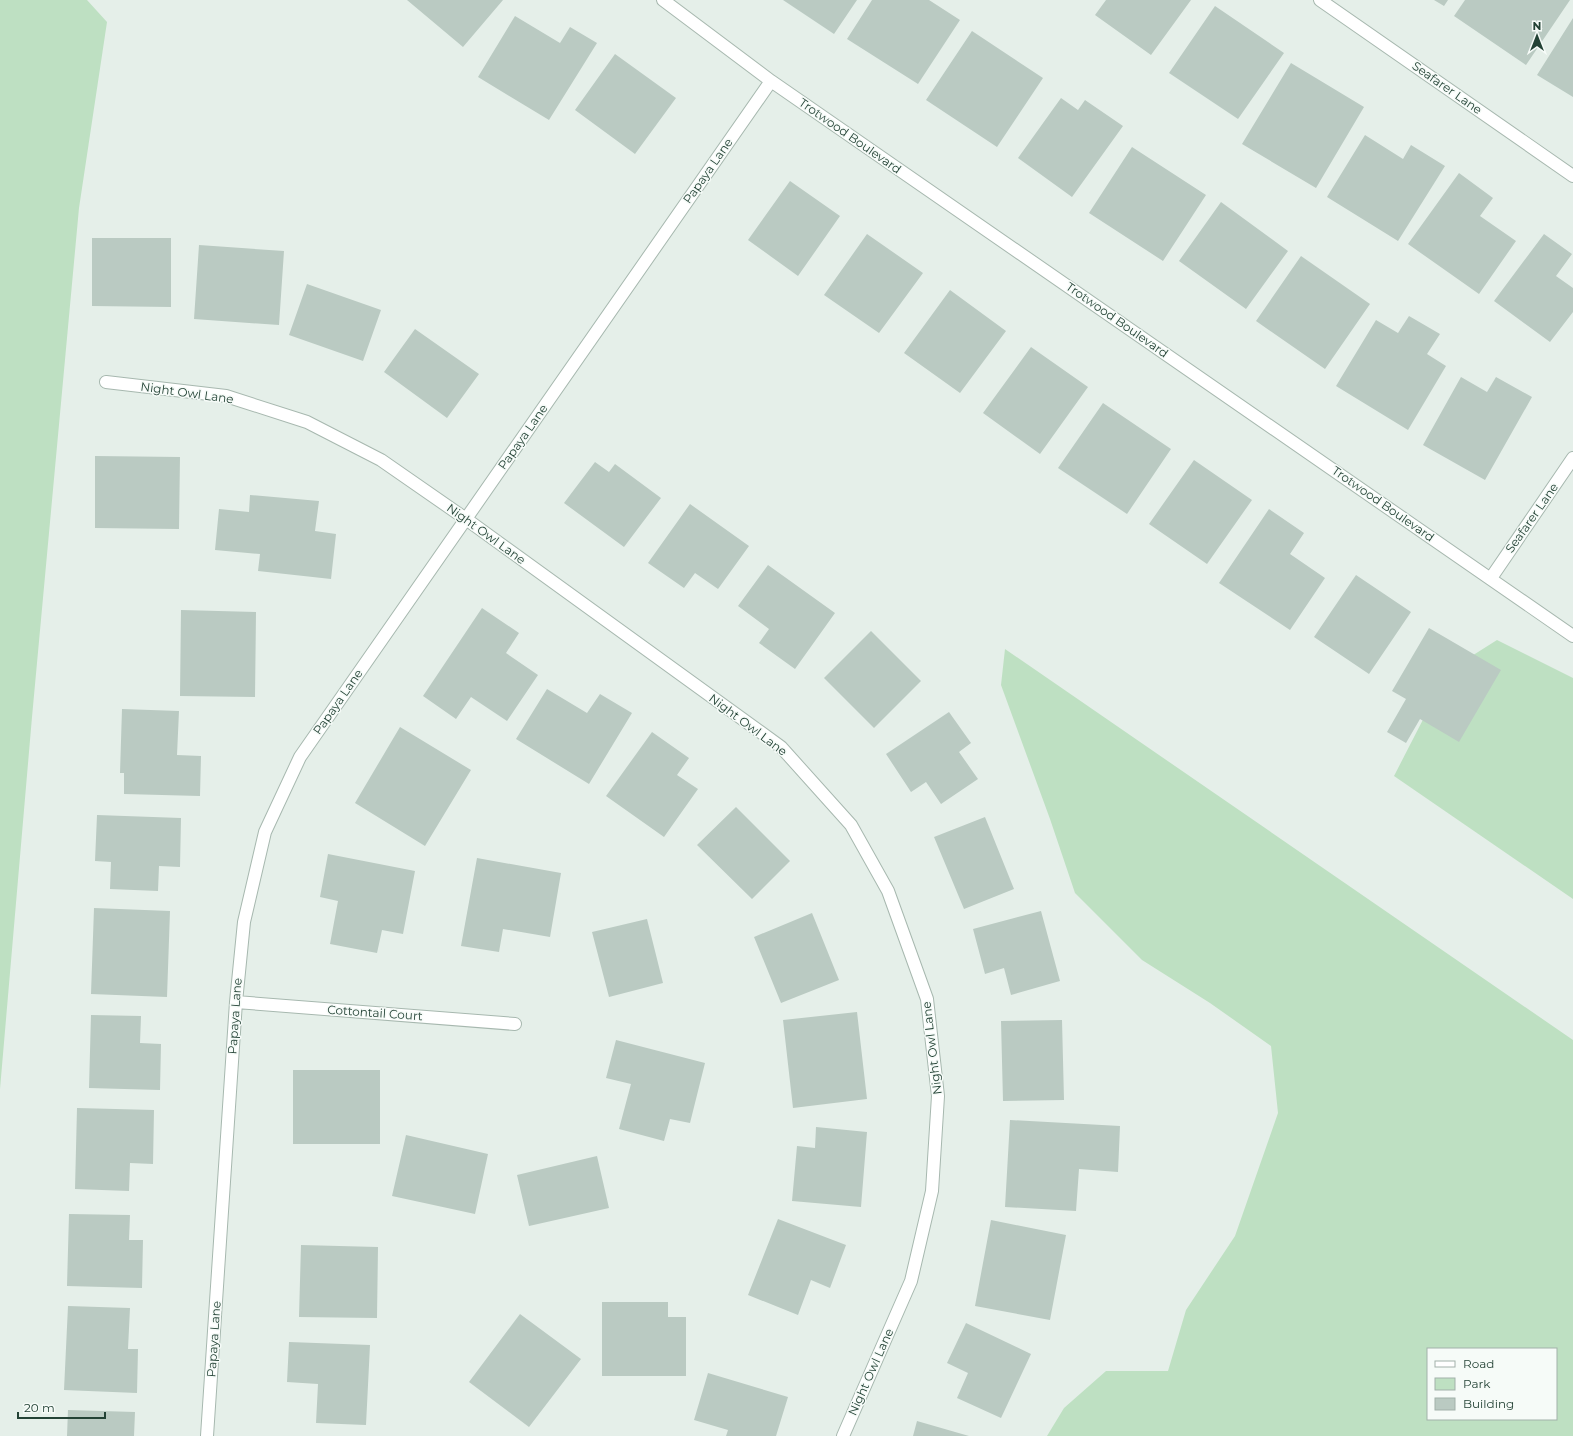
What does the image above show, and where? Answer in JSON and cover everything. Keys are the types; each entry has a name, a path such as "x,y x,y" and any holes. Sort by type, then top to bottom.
{"street":[{"name":"Trotwood Boulevard","path":"663,0 771,81 1573,636"},
{"name":"Seafarer Lane","path":"1320,0 1573,176"},
{"name":"Papaya Lane","path":"207,1436 236,1002 244,922 265,832 300,757 771,81"},
{"name":"Night Owl Lane","path":"106,382 226,396 306,422 381,460 466,519 781,747 851,825 888,891 927,999 938,1096 932,1191 911,1282 843,1436"},
{"name":"Seafarer Lane","path":"1490,578 1573,458"},
{"name":"Cottontail Court","path":"236,1002 515,1024"}],"green space":[{"path":"0,0 87,0 107,22 79,208 32,717 0,1089"},
{"path":"1497,640 1573,678 1573,899 1394,776 1448,671"},
{"path":"1005,649 1573,1040 1573,1436 1047,1436 1064,1408 1106,1371 1168,1371 1186,1310 1235,1236 1278,1113 1271,1046 1210,1003 1142,960 1075,893 1050,819 1001,685"}],"building":[{"path":"407,0 503,0 463,47"},
{"path":"783,0 857,0 834,34"},
{"path":"872,0 929,0 960,20 918,84 847,39"},
{"path":"1106,0 1191,0 1151,55 1095,15"},
{"path":"1434,0 1448,0 1444,6"},
{"path":"1465,0 1570,0 1526,65 1454,16"},
{"path":"1215,6 1284,53 1238,119 1169,73"},
{"path":"515,16 560,43 570,27 597,43 549,120 478,77"},
{"path":"1573,18 1573,97 1537,75"},
{"path":"972,31 1043,78 997,147 926,100"},
{"path":"615,54 676,98 635,154 575,110"},
{"path":"1291,63 1364,107 1316,188 1242,144"},
{"path":"1061,98 1078,110 1085,100 1123,126 1072,197 1018,158"},
{"path":"1365,135 1403,159 1411,145 1445,166 1398,241 1327,197"},
{"path":"1132,147 1206,195 1163,261 1089,213"},
{"path":"1459,173 1493,198 1480,216 1516,241 1479,294 1408,244"},
{"path":"790,181 840,216 798,276 748,240"},
{"path":"1221,202 1288,251 1246,309 1179,261"},
{"path":"867,234 923,273 879,333 824,295"},
{"path":"1544,234 1572,254 1556,276 1573,288 1573,312 1550,342 1494,301"},
{"path":"92,238 171,238 171,307 92,306"},
{"path":"199,245 284,251 279,325 194,319"},
{"path":"1301,256 1370,304 1325,369 1256,321"},
{"path":"307,284 381,310 363,361 289,335"},
{"path":"950,290 1006,331 960,393 904,353"},
{"path":"1409,316 1440,334 1427,354 1446,366 1408,430 1336,386 1376,320 1398,333"},
{"path":"415,329 479,374 447,418 384,372"},
{"path":"1031,347 1088,387 1040,454 983,413"},
{"path":"1461,377 1487,392 1496,377 1532,397 1485,480 1423,445"},
{"path":"1103,403 1171,449 1127,514 1058,468"},
{"path":"95,456 180,457 179,529 95,528"},
{"path":"1194,460 1252,500 1207,564 1149,524"},
{"path":"595,462 609,472 615,464 661,498 624,547 564,503"},
{"path":"250,495 319,501 315,531 336,534 331,579 258,571 260,554 215,550 219,509 249,512"},
{"path":"690,504 749,546 718,589 695,573 684,588 648,563"},
{"path":"1269,509 1304,533 1290,554 1325,578 1290,630 1219,583"},
{"path":"768,565 835,613 795,669 759,643 769,629 738,606"},
{"path":"1356,575 1411,612 1369,674 1314,637"},
{"path":"482,608 519,633 506,653 538,675 507,721 471,697 456,719 423,696"},
{"path":"181,610 256,612 255,697 180,696"},
{"path":"1429,628 1501,670 1459,742 1420,719 1406,743 1387,732 1406,699 1392,691"},
{"path":"871,631 921,681 874,728 824,678"},
{"path":"547,689 587,713 600,694 632,713 589,784 516,739"},
{"path":"122,709 179,711 177,755 201,756 200,796 124,794 124,773 120,773"},
{"path":"949,712 971,743 959,752 978,779 941,804 926,782 911,792 886,754"},
{"path":"400,727 471,770 425,846 355,803"},
{"path":"652,732 689,758 677,775 698,789 664,837 606,796"},
{"path":"736,807 790,861 752,899 697,845"},
{"path":"97,815 181,818 180,867 159,866 158,891 110,889 111,862 95,861"},
{"path":"985,817 1014,889 964,909 934,837"},
{"path":"328,854 415,871 403,934 382,930 377,953 330,944 338,901 320,897"},
{"path":"477,858 561,873 550,937 503,929 499,952 461,946"},
{"path":"94,908 170,911 167,997 91,994"},
{"path":"1041,911 1060,981 1011,995 1004,968 985,974 973,929"},
{"path":"812,913 839,980 781,1003 754,937"},
{"path":"647,919 663,983 609,997 592,932"},
{"path":"857,1012 867,1099 793,1108 783,1020"},
{"path":"91,1015 141,1016 140,1043 161,1044 160,1090 89,1088"},
{"path":"1062,1020 1064,1100 1003,1101 1001,1021"},
{"path":"616,1040 705,1063 690,1123 670,1119 664,1141 619,1129 631,1084 606,1078"},
{"path":"293,1070 380,1070 380,1144 293,1144"},
{"path":"77,1108 154,1110 153,1164 130,1163 129,1191 75,1189"},
{"path":"1010,1120 1120,1126 1118,1172 1079,1169 1076,1211 1005,1207"},
{"path":"816,1127 867,1132 861,1207 792,1201 797,1146 815,1148"},
{"path":"406,1135 488,1154 475,1214 392,1196"},
{"path":"597,1156 609,1208 529,1226 517,1175"},
{"path":"69,1214 130,1215 129,1240 143,1240 142,1288 67,1286"},
{"path":"778,1219 846,1245 830,1288 811,1280 798,1315 748,1295"},
{"path":"991,1220 1066,1235 1050,1320 975,1306"},
{"path":"301,1245 378,1247 377,1318 299,1317"},
{"path":"602,1302 668,1302 668,1317 686,1317 686,1376 602,1376"},
{"path":"68,1306 130,1308 128,1349 138,1349 137,1393 64,1390"},
{"path":"520,1314 581,1359 529,1427 469,1382"},
{"path":"966,1323 1031,1354 1001,1418 957,1398 968,1373 947,1363"},
{"path":"289,1342 370,1345 366,1425 316,1423 318,1384 287,1382"},
{"path":"708,1373 788,1397 776,1436 726,1436 728,1430 694,1420"},
{"path":"68,1410 135,1412 134,1436 67,1436"},
{"path":"917,1421 969,1436 913,1436"}]}
